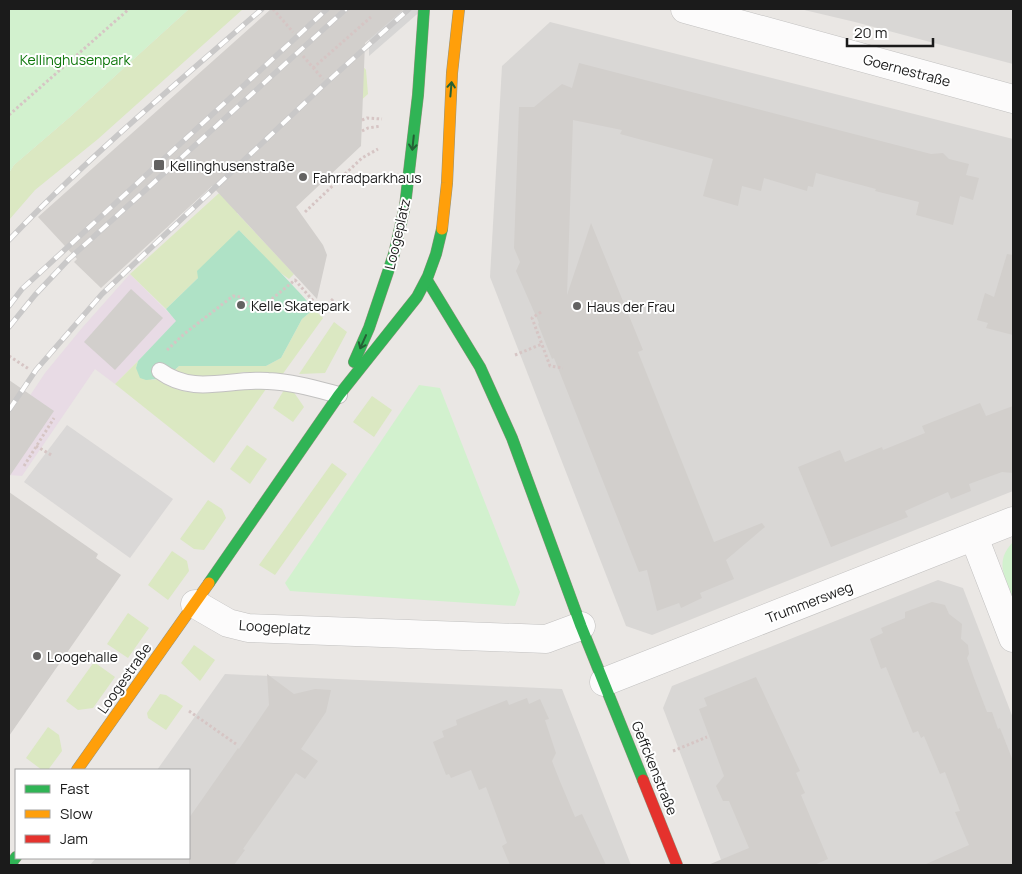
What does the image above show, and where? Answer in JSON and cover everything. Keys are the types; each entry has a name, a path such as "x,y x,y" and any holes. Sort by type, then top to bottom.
{"street":[{"name":"Loogeplatz","path":"339,395 368,328 394,254 404,206 418,95 424,9"},
{"name":"Loogeplatz","path":"459,9 450,98 441,237 427,280 339,395 195,604 228,623 248,628 546,639 581,626"},
{"name":"Goernestraße","path":"685,9 1013,99"},
{"name":"Loogeplatz","path":"418,95 426,112"},
{"name":"Loogeplatz","path":"439,138 447,155"},
{"path":"427,280 480,367 495,398 604,682"},
{"path":"380,296 380,308 385,315 394,317 405,311"},
{"name":"Trummersweg","path":"604,682 974,538 1013,521"},
{"path":"974,538 1013,638"},
{"name":"Loogestraße","path":"78,769 195,604"},
{"name":"Geffckenstraße","path":"604,682 677,865"}],"lane":[{"path":"160,371 170,378 193,385 240,380 270,381 298,385 339,395"}],"path":[{"path":"9,115 128,9"},
{"path":"273,9 293,32"},
{"path":"313,68 371,17 354,30"},
{"path":"304,56 323,79"},
{"path":"9,110 18,106"},
{"path":"362,120 366,118 382,119"},
{"path":"362,131 381,126"},
{"path":"305,212 362,158 378,149"},
{"path":"160,371 157,362 159,358 184,334 233,296 241,298 256,312 296,280 322,311 333,299"},
{"path":"541,312 532,318 550,366 563,368"},
{"path":"515,355 542,344"},
{"path":"10,357 29,370"},
{"path":"24,466 54,418"},
{"path":"36,446 53,456"},
{"path":"189,711 236,744"},
{"path":"673,750 707,737"}],"shaded area":[{"path":"800,9 1013,9 1013,64 855,22"},
{"path":"550,22 1013,139 1013,491 652,635 626,626 490,277 502,66"},
{"path":"130,274 177,321 115,384 95,369 22,476 9,475 9,427 45,373"},
{"path":"67,425 173,499 130,558 24,482"},
{"path":"938,580 963,588 1013,718 1013,865 723,865 663,708 672,686"},
{"path":"225,674 562,689 631,865 90,865 95,859 190,859 190,769 158,769"}],"green space":[{"name":"Kellinghusenpark","path":"9,9 189,9 14,165 9,173"},
{"path":"189,9 243,9 98,139 35,190 9,220 9,173 14,165"},
{"path":"361,64 366,70 368,94 237,213 294,274 289,279 278,271 239,230 198,278 166,309 130,274"},
{"name":"Kelle Skatepark","path":"239,230 314,309 302,319 281,358 266,366 179,366 162,382 157,379 146,380 140,378 136,368 138,361 176,321 166,309 198,278 197,271"},
{"path":"314,309 323,318 282,375 244,372 213,378 192,378 174,371 179,366 266,366 281,358 302,319"},
{"path":"334,322 347,332 325,373 299,374"},
{"path":"138,361 136,368 152,380 157,379 185,392 208,393 247,387 266,389 214,463 115,384"},
{"path":"419,385 440,388 520,592 515,606 290,591 285,583"},
{"path":"284,390 293,391 304,407 293,422 273,408"},
{"path":"372,396 392,410 374,437 353,422"},
{"path":"247,445 267,459 250,484 230,469"},
{"path":"332,463 347,474 275,575 259,565"},
{"path":"208,500 222,509 226,518 204,550 194,549 180,539"},
{"path":"1013,542 1013,598 1004,576 1003,563 1007,549"},
{"path":"172,551 187,561 189,571 168,600 148,585"},
{"path":"128,613 149,628 128,658 107,644"},
{"path":"194,645 215,660 200,681 181,663"},
{"path":"94,662 115,677 93,708 78,710 66,701"},
{"path":"160,694 166,695 183,706 166,730 148,718 147,713"},
{"path":"48,727 59,735 62,751 49,769 41,769 26,758"}],"pier":[{"path":"395,9 423,9 369,56 369,33"}],"building":[{"path":"271,9 404,9 365,43 361,146 296,207 323,245 327,255 317,299 212,186 101,288 74,262 77,259 38,217"},
{"path":"579,63 931,154 943,153 949,159 969,164 966,175 979,178 973,200 960,196 953,225 916,215 919,202 816,173 813,187 808,186 807,191 764,178 761,191 742,186 738,206 703,196 713,159 620,134 622,130 573,120 567,295 591,223 643,350 638,352 714,542 762,523 765,527 726,560 734,579 700,593 702,598 681,608 679,603 657,611 647,570 639,572 554,358 552,359 539,323 516,271 520,262 514,248 519,107 534,107 562,84 572,88"},
{"path":"1007,254 1013,255 1013,335 986,328 988,323 977,320 985,293 994,297"},
{"path":"131,289 163,318 115,370 84,342"},
{"path":"9,380 54,411 9,477"},
{"path":"980,403 986,416 1013,406 1013,473 1002,472 969,484 971,491 951,499 948,492 905,511 908,517 831,547 798,467 840,450 845,462 882,447 883,450 925,433 922,426"},
{"name":"Loogehalle","path":"9,492 98,554 96,558 121,575 9,736"},
{"path":"932,602 945,605 949,614 962,624 961,639 968,645 969,654 967,658 974,678 987,712 992,712 1013,761 1013,865 924,865 969,845 955,812 960,811 945,772 940,774 924,736 921,738 918,731 913,733 886,667 881,669 870,639 883,633 881,628 905,618 905,612"},
{"path":"267,674 294,694 315,689 331,690 326,712 301,749 318,761 305,779 296,773 234,865 189,865 190,817 269,705"},
{"path":"756,677 800,771 796,773 805,793 801,795 828,859 814,865 708,865 749,848 729,801 723,801 716,786 724,776 699,709 707,706 704,698"},
{"path":"527,698 529,704 540,699 549,719 545,720 556,753 552,761 559,779 575,817 582,814 606,865 510,865 502,846 507,843 486,787 479,790 471,770 451,778 449,774 446,775 433,742 444,737 442,731 457,725 456,720 507,700 509,705"}],"railway":[{"path":"9,240 101,150 262,9"},
{"path":"9,306 22,289 327,9"},
{"path":"9,327 35,295 69,259 346,9"},
{"path":"9,410 36,370 102,294 327,82 409,9"}],"traffic: fast":[{"path":"354,362 369,328 394,254 405,206 418,95 424,9"},
{"path":"209,583 339,395 417,297 428,276 442,229"},
{"path":"427,280 480,367 512,438 581,626 643,780"},
{"path":"10,865 15,858"}],"traffic: slow":[{"path":"442,229 447,183 452,73 459,9"},
{"path":"78,769 209,583"}],"traffic: jam":[{"path":"643,780 677,865"}],"place":[{"name":"Kellinghusenstraße","path":"159,165"},
{"name":"Fahrradparkhaus","path":"303,177"},
{"name":"Kelle Skatepark","path":"241,305"},
{"name":"Haus der Frau","path":"577,306"},
{"name":"Loogehalle","path":"37,656"}]}
